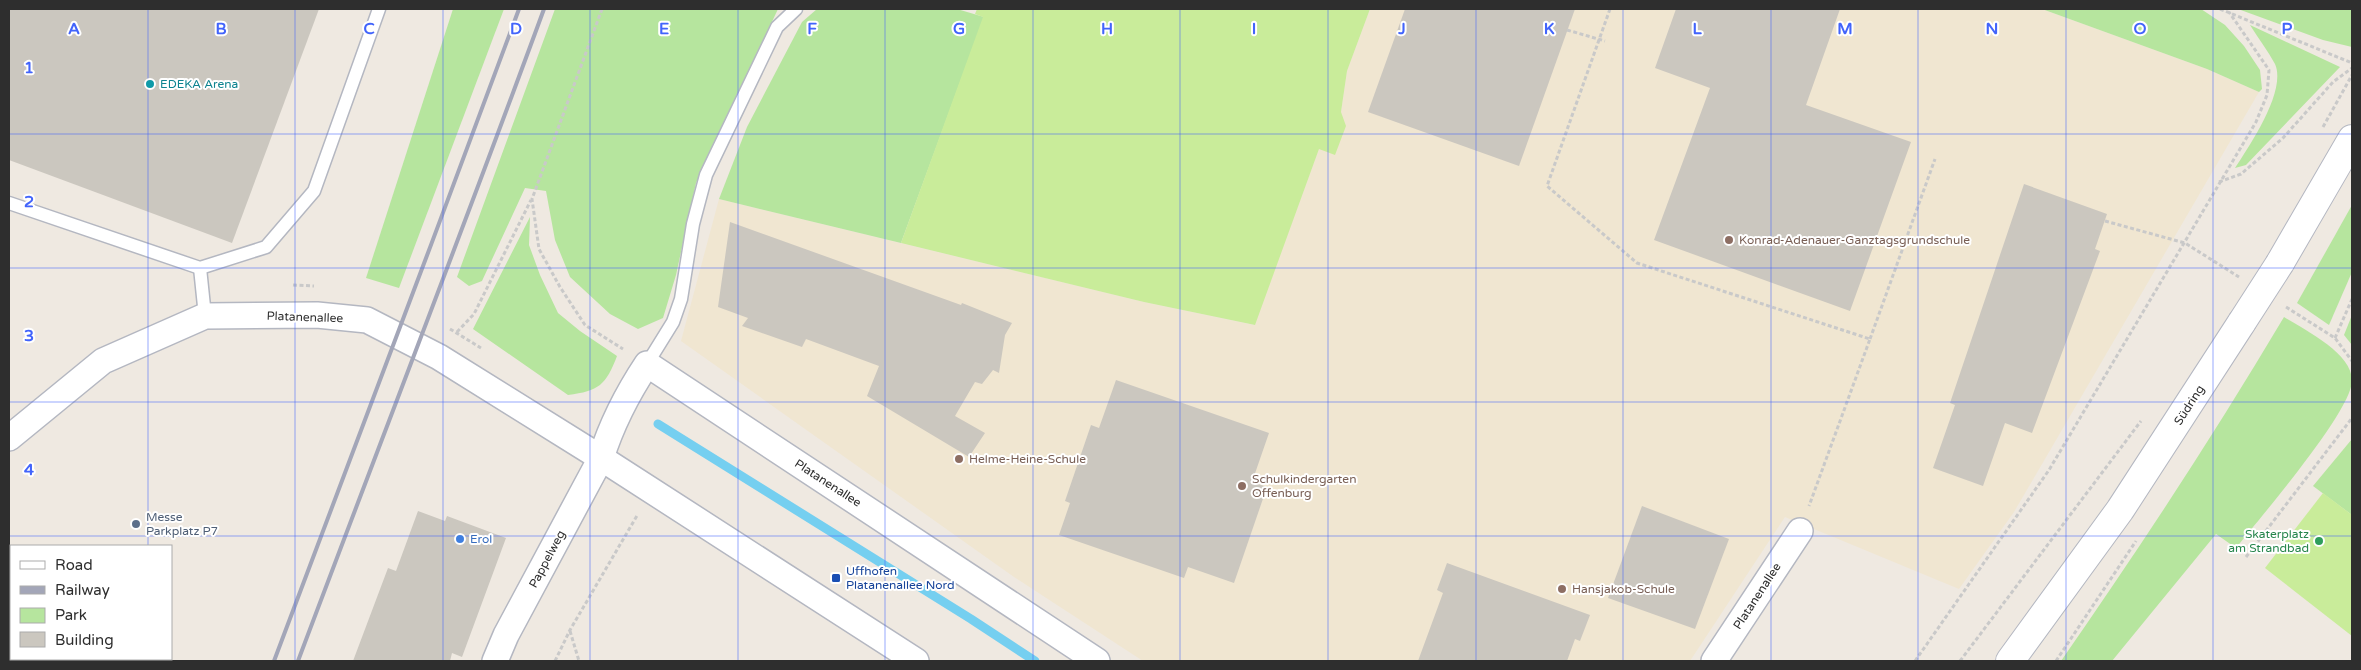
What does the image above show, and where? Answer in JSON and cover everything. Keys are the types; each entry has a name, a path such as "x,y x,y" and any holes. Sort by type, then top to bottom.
{"street":[{"name":"Südring","path":"2010,661 2120,510 2280,263 2352,139"},
{"name":"Platanenallee","path":"9,438 103,361 205,316 317,316 366,320 439,357 601,458 916,661"},
{"path":"601,458 624,398 646,364"},
{"name":"Platanenallee","path":"646,364 1097,661"},
{"name":"Pappelweg","path":"495,661 506,635 601,458"},
{"name":"Platanenallee","path":"1714,661 1800,531"}],"lane":[{"path":"9,203 200,268 266,247 314,191 379,9"},
{"path":"646,364 673,322 681,299 693,224 706,175 777,28 796,9"},
{"path":"200,268 205,316"}],"path":[{"path":"457,332 474,314 532,199 602,9"},
{"path":"1610,9 1547,186 1637,263 1870,339"},
{"path":"2220,9 2352,63"},
{"path":"1915,661 2050,470 2256,122 2267,95 2269,70 2229,12"},
{"path":"1567,30 1605,41"},
{"path":"2219,182 2241,174 2284,138 2332,82 2352,68"},
{"path":"1800,531 1935,159"},
{"path":"532,199 540,249 585,325 646,364"},
{"path":"2105,221 2185,243"},
{"path":"2352,299 2336,338 2352,361"},
{"path":"1960,661 2143,418"},
{"path":"2246,557 2352,418"},
{"path":"555,661 570,630 651,490"},
{"path":"570,630 579,661"}],"shaded area":[{"path":"1370,9 2042,9 2207,69 2259,92 2014,512 1959,589 1785,517 1690,661 1143,661 1014,577 681,341 719,199 1144,302 1254,325 1319,149 1341,112 1347,71"}],"green space":[{"path":"453,9 504,9 399,288 366,278"},
{"path":"555,9 778,9 696,183 676,275 663,318 638,329 610,314 570,277 555,240 546,191 525,188 482,281 469,286 457,277"},
{"path":"817,9 957,9 984,17 901,243 719,199 747,127 802,22"},
{"path":"977,9 1370,9 1347,71 1341,112 1346,126 1335,155 1319,149 1255,325 1144,302 901,243 983,17 975,14"},
{"path":"2042,9 2201,9 2225,25 2244,46 2260,70 2262,89 2259,92 2207,69"},
{"path":"2238,9 2352,9 2352,47 2323,40"},
{"path":"2250,25 2340,67 2246,165 2235,168 2265,118 2276,89 2277,75 2275,64"},
{"path":"2352,205 2352,272 2329,325 2297,303"},
{"path":"530,217 529,245 540,275 558,313 580,331 617,356 605,380 594,389 568,395 473,329"},
{"path":"2352,315 2352,345 2344,335"},
{"path":"2284,317 2326,343 2350,370 2352,380 2348,395 2338,415 2303,464 2236,548 2216,534 2112,661 2061,661 2176,491"},
{"path":"2352,439 2352,515 2313,486"},
{"name":"Skaterplatz am Strandbad","path":"2323,493 2352,515 2352,636 2265,568"}],"building":[{"name":"EDEKA Arena","path":"9,9 319,9 232,243 9,160"},
{"path":"1405,9 1575,9 1519,166 1368,112"},
{"path":"1676,9 1840,9 1806,105 1911,142 1850,311 1654,240 1710,88 1655,68"},
{"path":"2024,184 2107,214 2095,249 2100,251 2032,433 2005,423 1983,486 1933,468 1955,405 1950,403"},
{"path":"730,222 961,305 962,303 1012,323 1005,335 999,373 993,370 982,384 975,382 955,416 985,433 969,457 867,396 879,366 806,339 802,347 742,326 748,318 718,307"},
{"path":"1116,380 1269,433 1252,482 1267,487 1234,583 1188,567 1184,578 1059,535 1070,503 1065,501 1091,425 1099,428"},
{"path":"1642,506 1729,539 1695,629 1608,598"},
{"path":"418,511 445,521 447,516 506,538 462,657 452,653 450,661 353,661 388,568 396,571"},
{"path":"1447,563 1590,615 1580,641 1575,639 1567,661 1418,661 1443,593 1437,590"}],"waterway":[{"path":"658,424 1035,661"}],"railway":[{"path":"274,661 519,9"},
{"path":"298,661 544,9"}],"place":[{"name":"EDEKA Arena","path":"150,84"},
{"name":"Konrad-Adenauer-Ganztagsgrundschule","path":"1729,240"},
{"name":"Helme-Heine-Schule","path":"959,459"},
{"name":"Schulkindergarten Offenburg","path":"1242,486"},
{"name":"Messe Parkplatz P7","path":"136,524"},
{"name":"Erol","path":"460,539"},
{"name":"Skaterplatz am Strandbad","path":"2319,541"},
{"name":"Uffhofen Platanenallee Nord","path":"836,578"},
{"name":"Hansjakob-Schule","path":"1562,589"}]}
